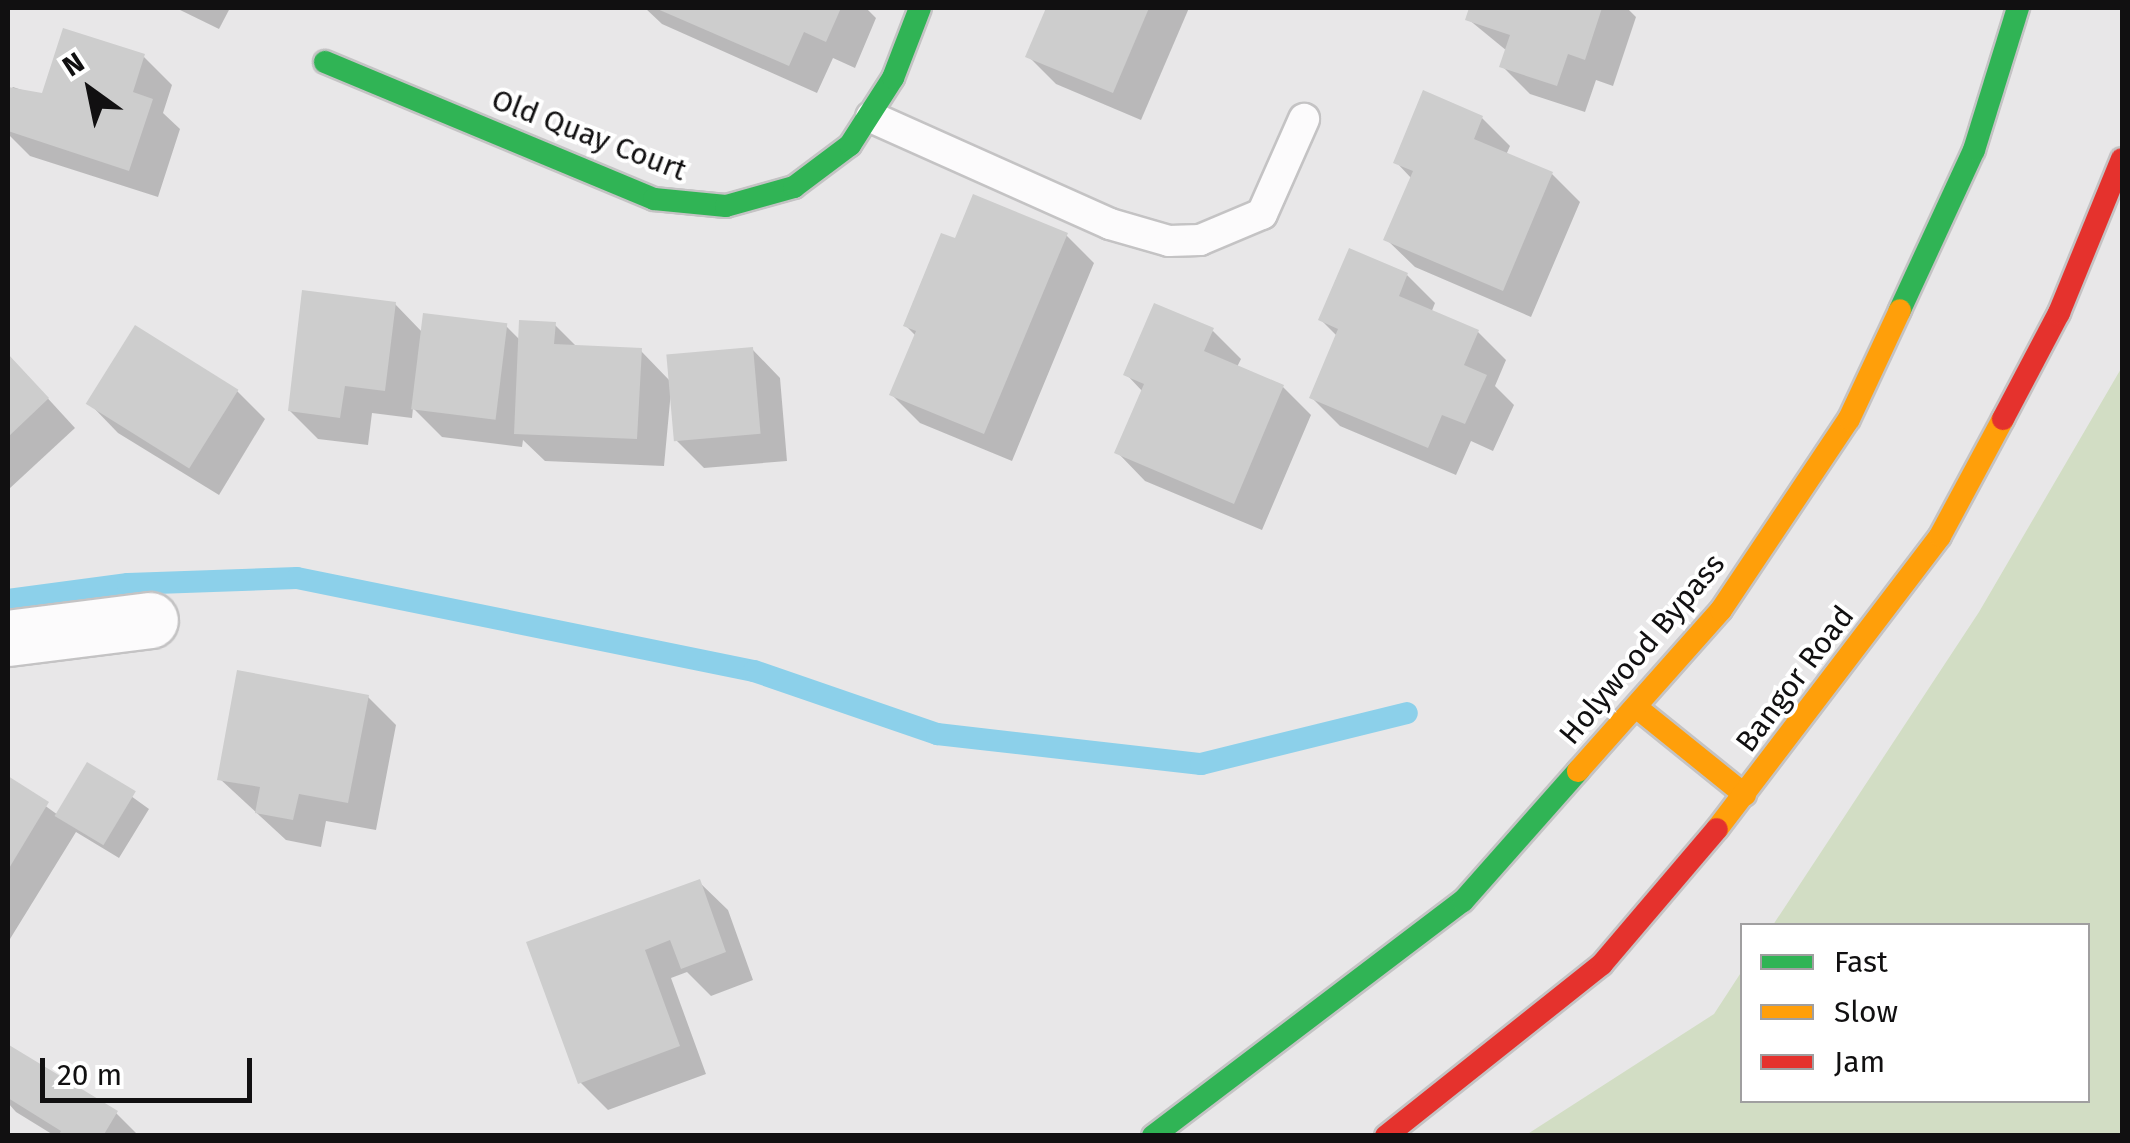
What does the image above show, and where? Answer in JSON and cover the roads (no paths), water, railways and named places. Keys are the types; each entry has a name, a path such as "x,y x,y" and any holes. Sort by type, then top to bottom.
{"main road":[{"name":"Old Quay Court","path":"325,62 654,199 689,206 726,206 794,187 850,145 871,117 920,8"},
{"name":"Holywood Bypass","path":"1153,1136 1463,901 1721,610 1849,419 1974,150 2018,8"},
{"name":"Bangor Road","path":"1386,1136 1602,964 1745,795 1940,536 2059,313 2122,159"},
{"path":"1636,707 1745,795"}],"street":[{"path":"8,638 150,620"}],"lane":[{"path":"871,117 1110,224 1168,241 1200,240 1262,214 1304,119"}],"waterway":[{"path":"8,600 128,584 297,578 754,671 937,734 1201,764 1407,713"}]}
